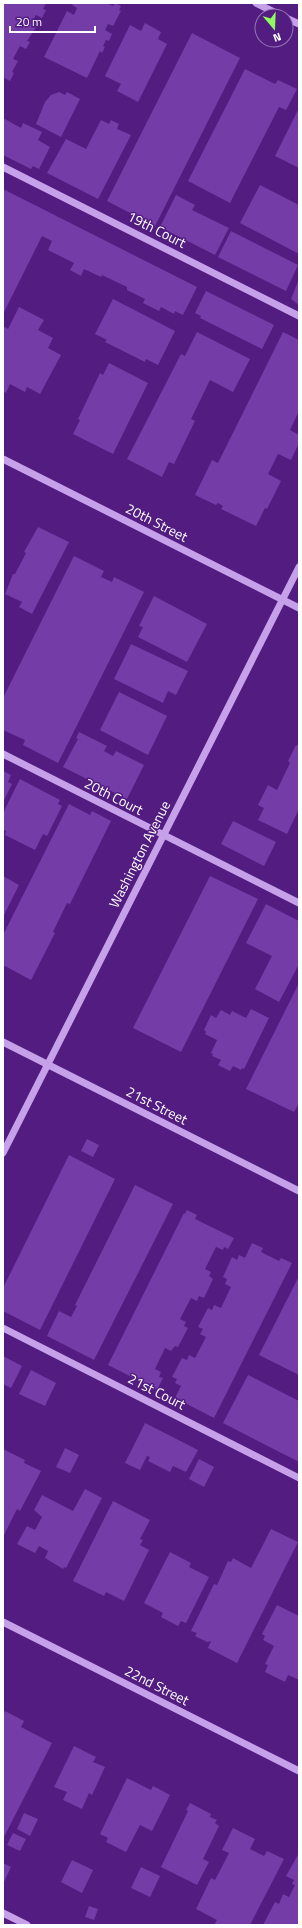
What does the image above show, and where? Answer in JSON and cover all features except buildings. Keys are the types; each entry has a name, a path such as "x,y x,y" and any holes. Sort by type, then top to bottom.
{"street":[{"path":"256,3 266,8"},
{"name":"19th Court","path":"3,167 299,316"},
{"name":"20th Street","path":"3,459 299,608"},
{"name":"Washington Avenue","path":"3,1152 299,567"},
{"name":"20th Court","path":"3,754 163,836 299,903"},
{"name":"21st Street","path":"3,1042 299,1191"},
{"name":"21st Court","path":"3,1328 299,1478"},
{"name":"22nd Street","path":"3,1622 299,1771"},
{"path":"3,1913 27,1925"}]}
